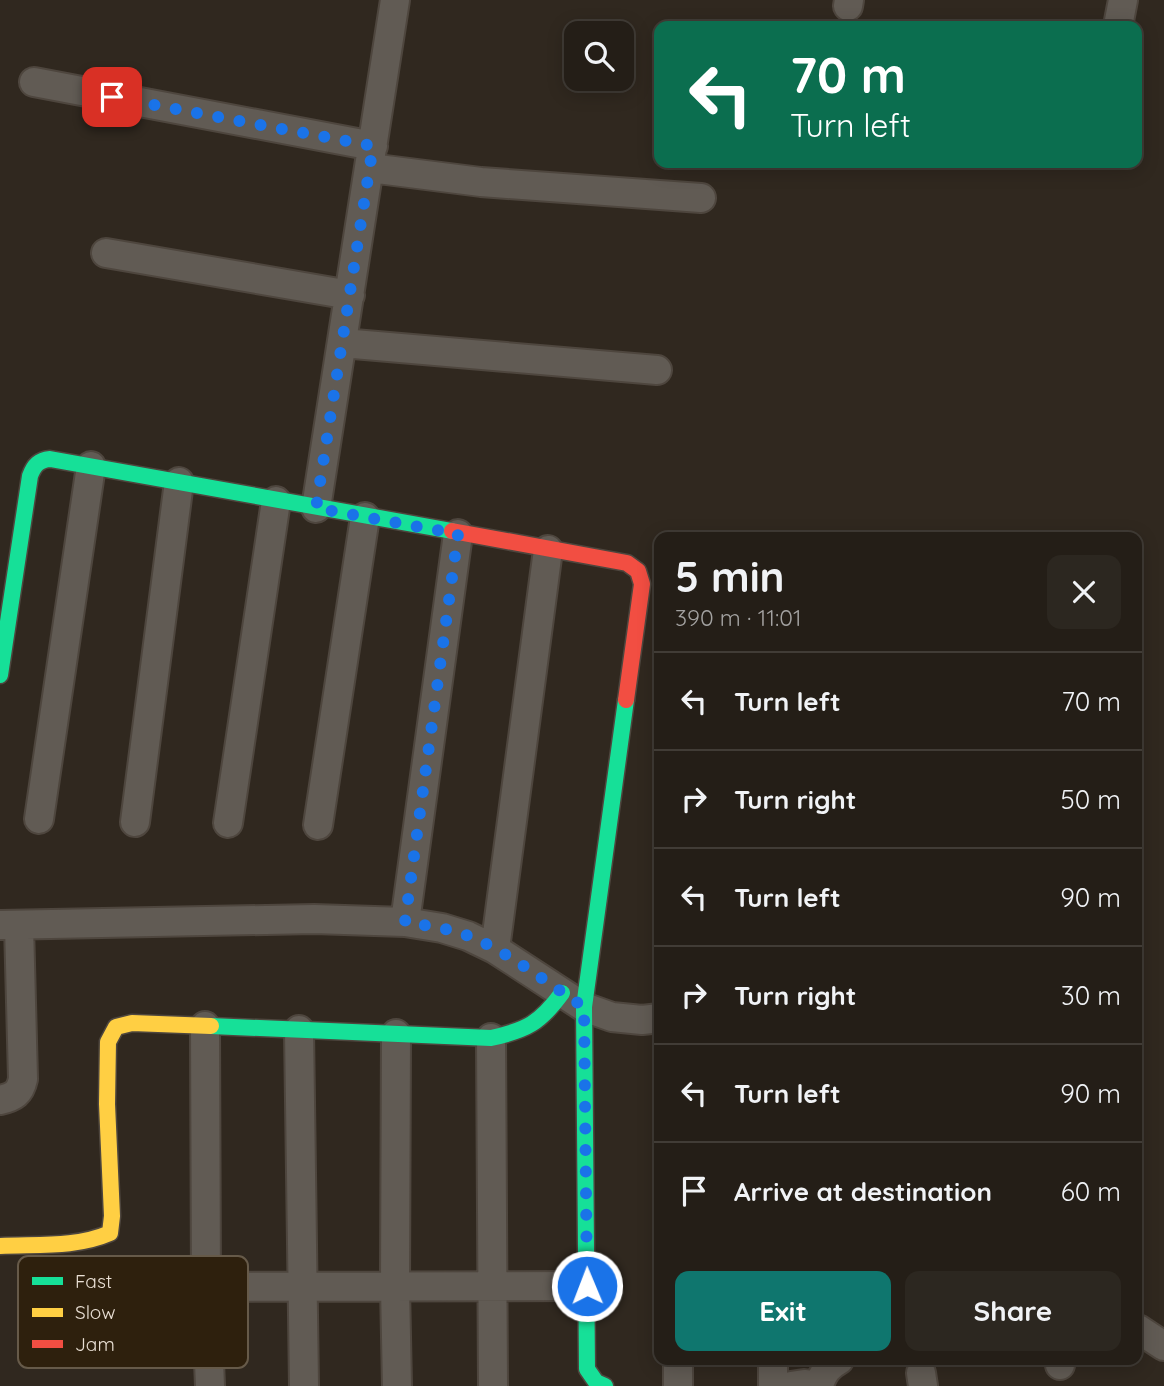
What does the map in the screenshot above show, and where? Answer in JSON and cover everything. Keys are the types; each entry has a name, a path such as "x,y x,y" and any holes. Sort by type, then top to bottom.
{"street":[{"path":"316,508 395,0"},
{"path":"1119,21 1123,0"},
{"path":"34,82 481,182 701,198"},
{"path":"106,253 349,295"},
{"path":"342,343 657,370"},
{"path":"0,675 33,466 40,460 50,459 90,466 627,563 637,567 642,584 573,1000 587,1286 587,1369 596,1382 605,1386"},
{"path":"39,819 90,466"},
{"path":"135,822 179,482"},
{"path":"228,822 276,501"},
{"path":"318,825 365,517"},
{"path":"405,922 458,534"},
{"path":"495,949 548,550"},
{"path":"0,1100 12,1097 20,1091 23,1079 9,925 314,919 405,922 442,928 468,936 495,949 573,1000 612,1017 654,1019"},
{"path":"0,1246 100,1239 110,1233 112,1216 107,1104 108,1042 116,1027 132,1023 491,1038 528,1029 573,1000"},
{"path":"205,1026 205,1256"},
{"path":"299,1030 304,1386"},
{"path":"396,1034 397,1386"},
{"path":"491,1038 493,1386"},
{"path":"248,1287 587,1286"},
{"path":"1142,1332 1164,1346"},
{"path":"678,1365 678,1386"},
{"path":"773,1365 773,1386"},
{"path":"791,1386 819,1385 822,1374 829,1365"},
{"path":"208,1368 209,1386"}],"traffic: fast":[{"path":"0,675 30,476 35,466 43,461 50,459 452,531"},
{"path":"605,1386 596,1382 587,1369 584,1007 626,700"},
{"path":"211,1026 491,1038 532,1024 547,1012 562,993"}],"traffic: slow":[{"path":"0,1246 70,1243 110,1233 112,1216 107,1104 108,1042 116,1027 132,1023 211,1026"}],"traffic: jam":[{"path":"452,531 627,563 638,571 642,584 626,700"}],"route":[{"path":"112,97 373,146 316,508 458,534 405,922 442,928 468,936 495,949 584,1007 587,1286"}]}
